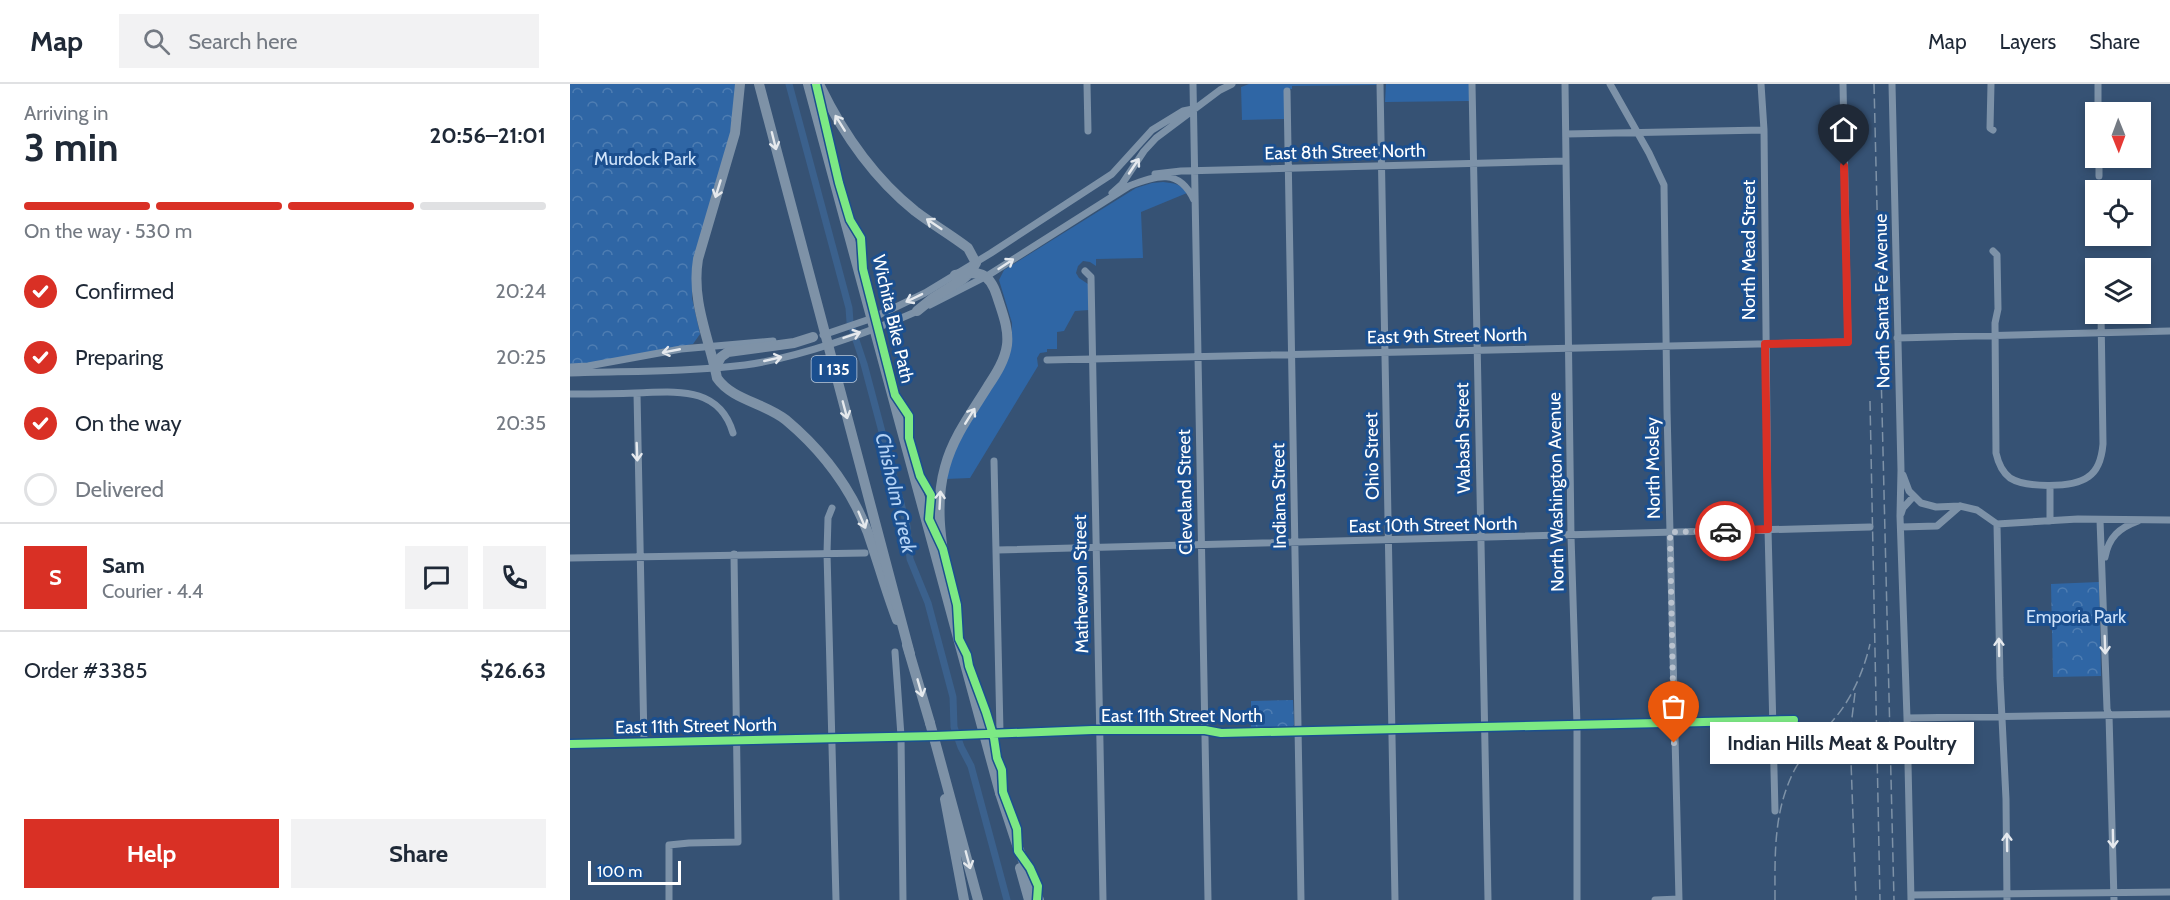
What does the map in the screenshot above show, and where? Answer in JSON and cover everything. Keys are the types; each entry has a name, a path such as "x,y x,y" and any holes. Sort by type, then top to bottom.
{"highway":[{"path":"740,84 735,133 705,233 695,277 696,300 710,345 717,378 724,388 764,405 784,418 816,447 846,486 863,522 910,654"},
{"name":"I 135","path":"759,84 910,654 978,900"},
{"name":"I 135","path":"808,84 1029,900"},
{"path":"819,84 837,118 881,179 915,211 968,248 973,268 987,276 993,284 1004,317 1007,345 1004,358 956,438 944,468 939,527 953,621"},
{"path":"956,274 973,268"},
{"path":"917,311 973,268"},
{"path":"715,368 721,357 728,352 794,343 813,337"},
{"path":"930,723 964,900"},
{"path":"1000,793 1017,845 1039,900"}],"street":[{"path":"1087,84 1088,131"},
{"name":"Cleveland Street","path":"1193,84 1208,900"},
{"path":"1094,207 1122,184 1144,151 1156,138 1193,109 1232,84"},
{"name":"Ohio Street","path":"1380,84 1395,900"},
{"name":"Wabash Street","path":"1472,84 1488,900"},
{"name":"North Washington Avenue","path":"1565,84 1571,536 1577,725 1577,900"},
{"name":"North Mosley","path":"1610,84 1664,185 1679,900"},
{"name":"North Mead Street","path":"1761,84 1764,130 1768,529 1776,811"},
{"name":"North Santa Fe Avenue","path":"1843,84 1848,342"},
{"name":"North Santa Fe Avenue","path":"1892,84 1901,470 1900,516 1911,898"},
{"path":"1991,84 1990,128 1993,130"},
{"path":"2098,84 2098,102"},
{"name":"Indiana Street","path":"1287,91 1301,900"},
{"path":"973,268 1107,178 1152,130 1183,111 1193,109"},
{"path":"1566,134 1764,130"},
{"name":"East 8th Street North","path":"715,368 777,358 831,343 917,311 987,276 1140,178 1152,175 1195,171 1566,161"},
{"path":"2099,168 2099,176"},
{"name":"East 8th Street North","path":"1129,186 1145,180 1169,177 1185,184 1195,203"},
{"path":"1993,251 1997,255 1998,309 1995,336 1998,461 2010,478 2050,486 2077,483 2088,478 2096,470 2103,455 2102,324"},
{"name":"Mathewson Street","path":"1084,271 1091,277 1103,900"},
{"path":"570,367 588,366 710,345 828,334 870,319 925,293 956,274"},
{"path":"1897,338 2170,331"},
{"name":"East 9th Street North","path":"1047,360 1848,342"},
{"path":"570,373 715,368"},
{"path":"570,394 670,391 700,396 723,410 733,433"},
{"path":"637,393 644,742"},
{"path":"994,462 1000,732"},
{"path":"1901,470 1906,486 1913,497 1929,505 1960,506 1977,510 1997,524 2170,520"},
{"path":"2050,486 2050,521"},
{"path":"1900,516 1903,508 1913,497"},
{"path":"1901,527 1937,526 1960,506"},
{"path":"832,508 828,518 827,552 836,900"},
{"path":"2103,565 2107,547 2113,536 2123,527 2142,519"},
{"path":"2100,520 2114,896"},
{"path":"1997,524 2007,897"},
{"name":"East 10th Street North","path":"997,550 1870,527"},
{"path":"570,558 865,553"},
{"path":"669,900 669,845 738,842 734,554"},
{"path":"895,652 901,736 903,900"},
{"path":"1907,718 2170,714"},
{"name":"East 11th Street North","path":"570,744 979,735 1000,732 1099,730 1204,730 1221,733 1794,720"},
{"path":"1911,898 2114,896 2170,892"},
{"path":"1655,900 1679,900"}],"green space":[{"name":"Murdock Park","path":"570,84 737,84 729,143 693,265 692,298 700,334 693,344 608,361 570,365"},
{"path":"1249,84 1377,85 1292,86 1292,89 1284,89 1284,119 1242,120 1241,87"},
{"path":"1386,84 1469,84 1469,101 1385,102"},
{"path":"1163,182 1177,184 1187,193 1141,212 1143,258 1096,259 1096,266 1083,261 1078,266 1076,273 1088,284 1089,310 1075,311 1064,331 1057,332 1057,349 1047,349 1047,352 1040,353 1037,358 1038,366 970,478 945,479 951,454 1011,350 1012,323 999,280 1004,270 1136,188"},
{"name":"Emporia Park","path":"2099,582 2101,676 2053,677 2051,584"},
{"path":"1293,700 1294,725 1292,727 1251,728 1251,701"}],"waterway":[{"name":"Chisholm Creek","path":"789,84 849,308 850,322 864,364 907,526 910,559 928,603 953,697 954,727 971,766 1007,900"}],"railway":[{"path":"1874,84 1894,900"},
{"path":"1870,401 1880,900"},
{"path":"1775,900 1777,833 1788,785 1804,755 1847,702 1861,674 1870,644"},
{"path":"1855,693 1850,734 1856,900"}],"cycle path":[{"name":"Wichita Bike Path","path":"816,84 839,183 850,220 861,238 863,269 895,395 909,416 909,438 920,476 931,495 929,519 943,549 957,605 959,639 967,655 994,738 997,758 1002,770 1003,792 1017,829 1018,851 1030,868 1038,886 1037,900"},
{"path":"570,744 1092,730 1205,730 1221,733 1794,720"}],"way so far":[{"path":"1674,743 1670,532 1725,531"}],"place":[{"name":"Indian Hills Meat & Poultry","path":"1674,743"}],"route":[{"path":"1725,531 1768,529 1765,344 1848,342 1844,166"}]}
